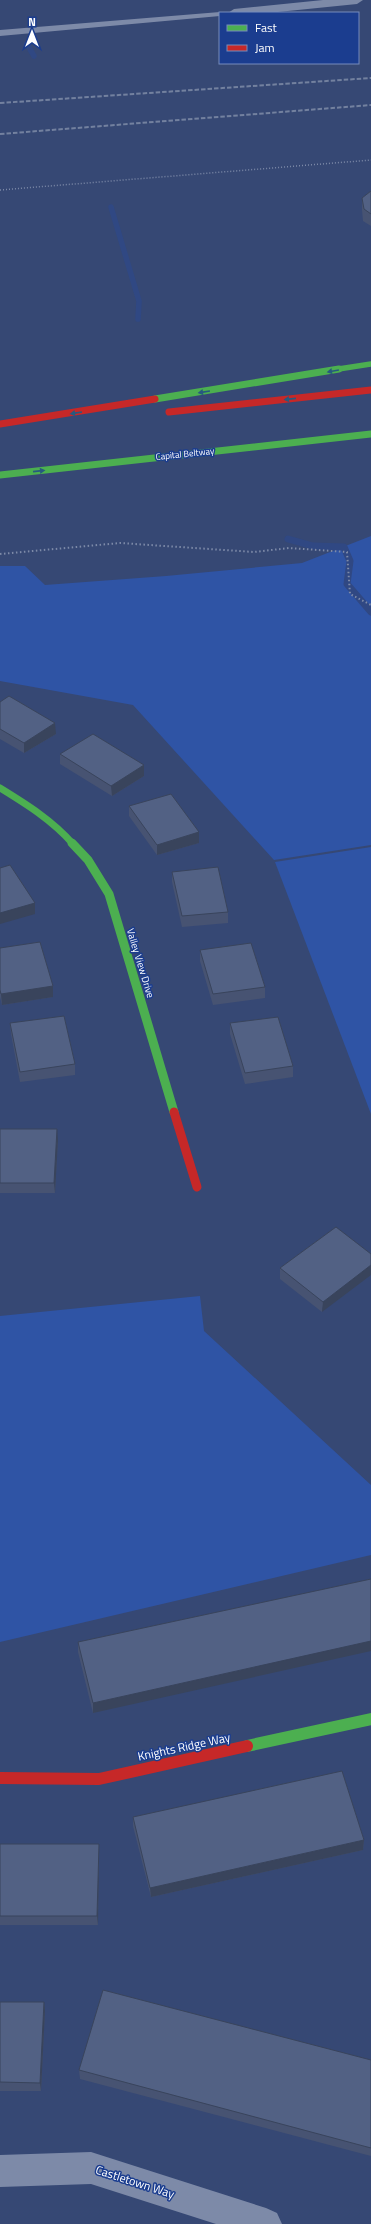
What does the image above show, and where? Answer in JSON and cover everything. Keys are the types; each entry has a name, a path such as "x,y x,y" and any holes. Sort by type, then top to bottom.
{"main road":[{"path":"0,424 371,364"},
{"path":"158,413 371,390"},
{"path":"0,430 71,422"},
{"name":"Capital Beltway","path":"0,475 371,434"},
{"path":"206,452 371,441"},
{"name":"Valley View Drive","path":"0,788 25,802 47,817 74,841 95,868 108,894 197,1187"},
{"name":"Knights Ridge Way","path":"0,1778 98,1778 371,1719"}],"street":[{"path":"243,12 357,0"},
{"name":"Castletown Way","path":"0,2171 91,2168 266,2224"}],"lane":[{"path":"0,33 219,14"}],"path":[{"path":"0,190 371,160"},
{"path":"0,554 120,543 254,552 289,548 347,552 350,594 371,605"}],"shaded area":[{"path":"371,536 371,845 274,860 133,705 0,681 0,566 25,566 45,585 166,576 302,563"},
{"path":"371,847 371,1114 275,862"},
{"path":"200,1296 204,1331 371,1485 371,1555 0,1642 0,1316"}],"building":[{"path":"371,191 371,214 364,209 362,198"},
{"path":"9,696 55,723 24,743 0,729 0,702"},
{"path":"93,734 144,765 111,786 60,754"},
{"path":"171,794 199,832 157,845 129,806"},
{"path":"10,865 35,903 0,913 0,868"},
{"path":"218,867 228,912 182,916 172,872"},
{"path":"40,942 53,986 1,994 0,948"},
{"path":"251,943 265,987 213,994 200,950"},
{"path":"64,1016 75,1064 20,1072 10,1023"},
{"path":"278,1017 293,1066 245,1073 230,1023"},
{"path":"0,1129 57,1129 54,1183 0,1183"},
{"path":"336,1227 371,1254 371,1265 323,1302 280,1268"},
{"path":"371,1579 371,1641 93,1703 78,1642"},
{"path":"342,1771 364,1840 150,1888 133,1817"},
{"path":"0,1844 99,1844 97,1916 0,1916"},
{"path":"103,1990 371,2060 371,2148 79,2070"},
{"path":"0,2002 44,2002 40,2083 0,2082"}],"waterway":[{"path":"27,44 34,56"},
{"path":"111,207 139,301 138,319"},
{"path":"288,539 313,546 344,547 350,561 347,584 371,612"}],"railway":[{"path":"0,103 371,78"},
{"path":"0,134 371,105"}],"traffic: fast":[{"path":"155,399 371,364"},
{"path":"0,475 371,434"},
{"path":"0,788 34,809 63,832 88,860 109,894 174,1112"},
{"path":"247,1746 371,1719"}],"traffic: jam":[{"path":"169,412 371,390"},
{"path":"0,424 155,399"},
{"path":"174,1112 197,1187"},
{"path":"0,1778 99,1779 247,1746"}]}
